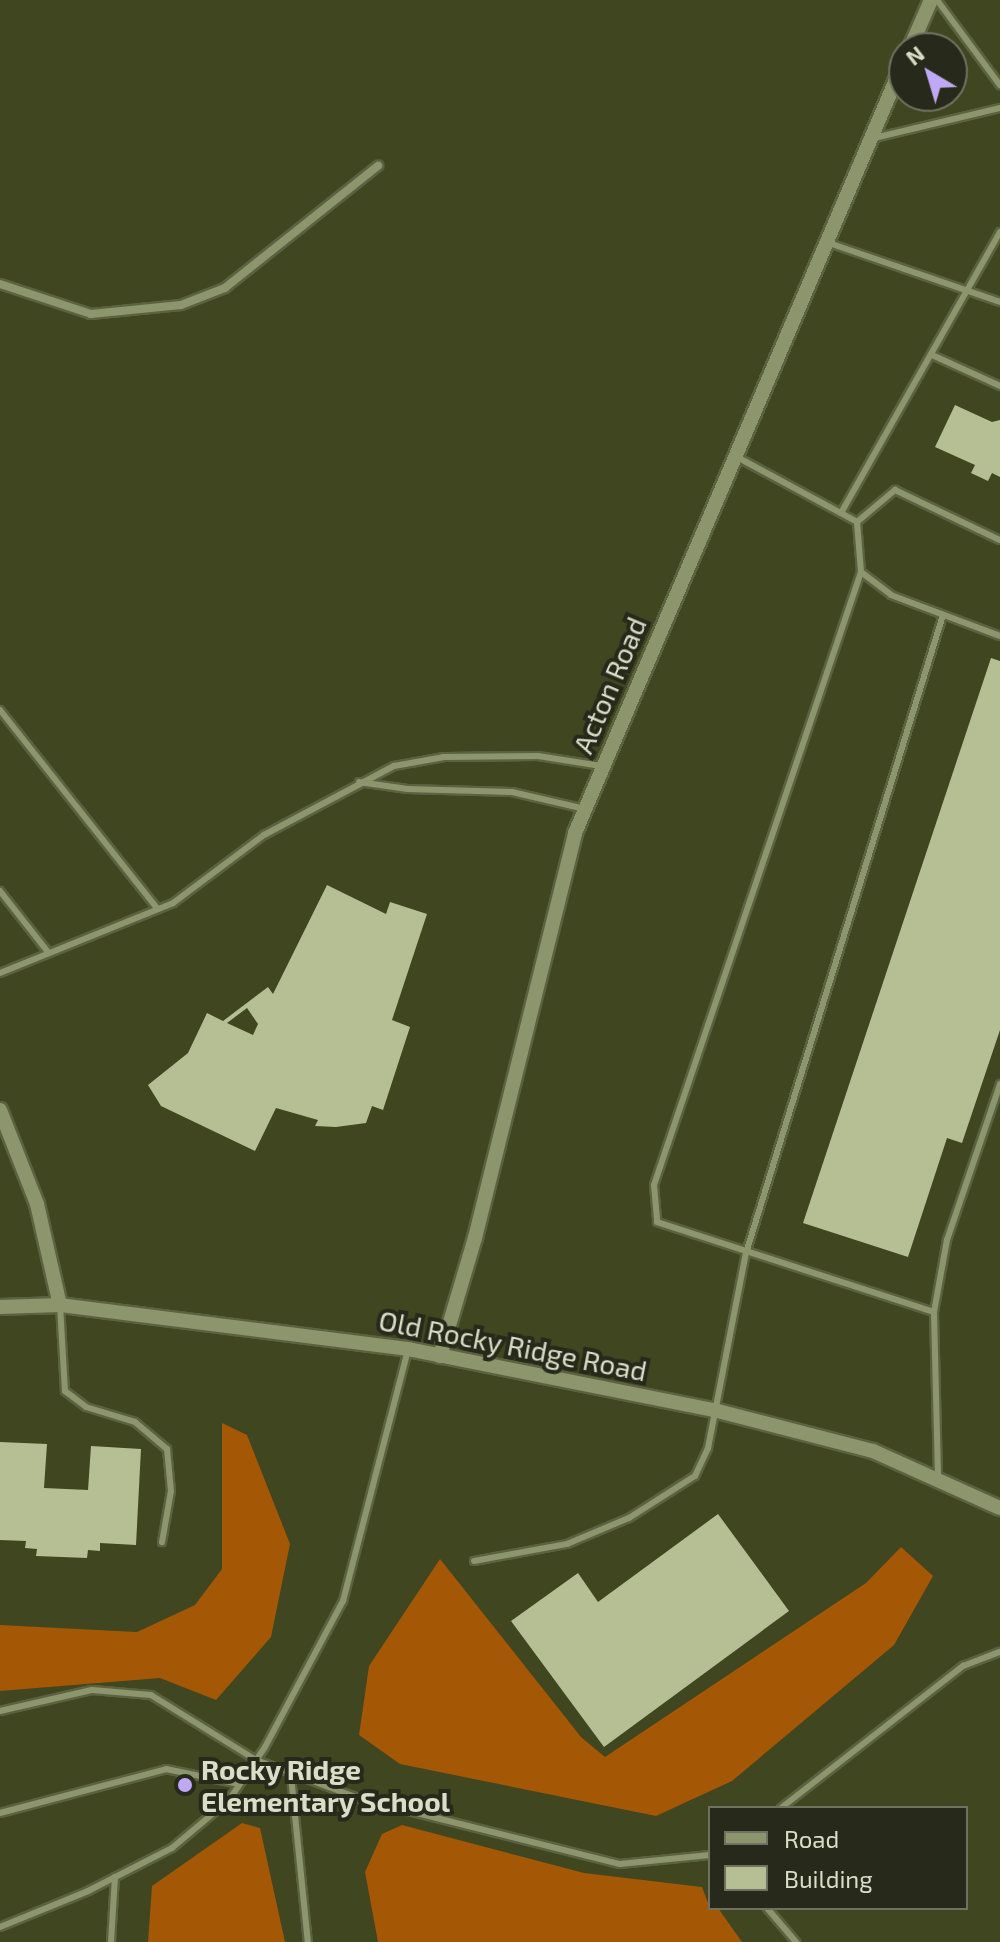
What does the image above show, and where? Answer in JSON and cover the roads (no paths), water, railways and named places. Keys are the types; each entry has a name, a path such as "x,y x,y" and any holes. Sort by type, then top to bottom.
{"street":[{"path":"917,32 931,0"},
{"name":"Acton Road","path":"440,1356 585,809 733,455 888,98"},
{"path":"0,284 91,314 181,305 225,288 378,166"},
{"path":"0,1110 37,1204 60,1305"},
{"name":"Old Rocky Ridge Road","path":"0,1307 60,1305 408,1349 714,1410 873,1451 938,1476 1000,1508"}],"lane":[{"path":"937,0 1000,85"},
{"path":"870,139 1000,108"},
{"path":"841,513 971,290 1000,232"},
{"path":"825,242 1000,302"},
{"path":"932,355 1000,386"},
{"path":"733,455 857,522"},
{"path":"857,522 895,490 1000,540"},
{"path":"857,522 861,572 654,1185 657,1222 934,1312"},
{"path":"861,572 891,595 1000,636"},
{"path":"474,1561 567,1544 629,1518 695,1476 708,1448 746,1253 943,615"},
{"path":"0,710 158,909"},
{"path":"0,973 158,909 264,835 394,766 444,757 538,756 603,766"},
{"path":"359,782 512,792 585,809"},
{"path":"0,891 48,952"},
{"path":"938,1476 934,1312 947,1240 1000,1084"},
{"path":"60,1305 65,1391 86,1407 135,1422 167,1449 171,1491 162,1542"},
{"path":"0,1927 115,1877 172,1848 229,1800 256,1760 343,1601 408,1349"},
{"path":"784,1806 963,1666 1000,1652"},
{"path":"0,1711 73,1692 119,1689 151,1695 256,1760 291,1776 620,1864 708,1855"},
{"path":"0,1813 166,1769 239,1784"},
{"path":"291,1776 308,1942"},
{"path":"111,1942 115,1877"},
{"path":"769,1910 796,1942"}],"place":[{"name":"Rocky Ridge Elementary School","path":"185,1785"}]}
